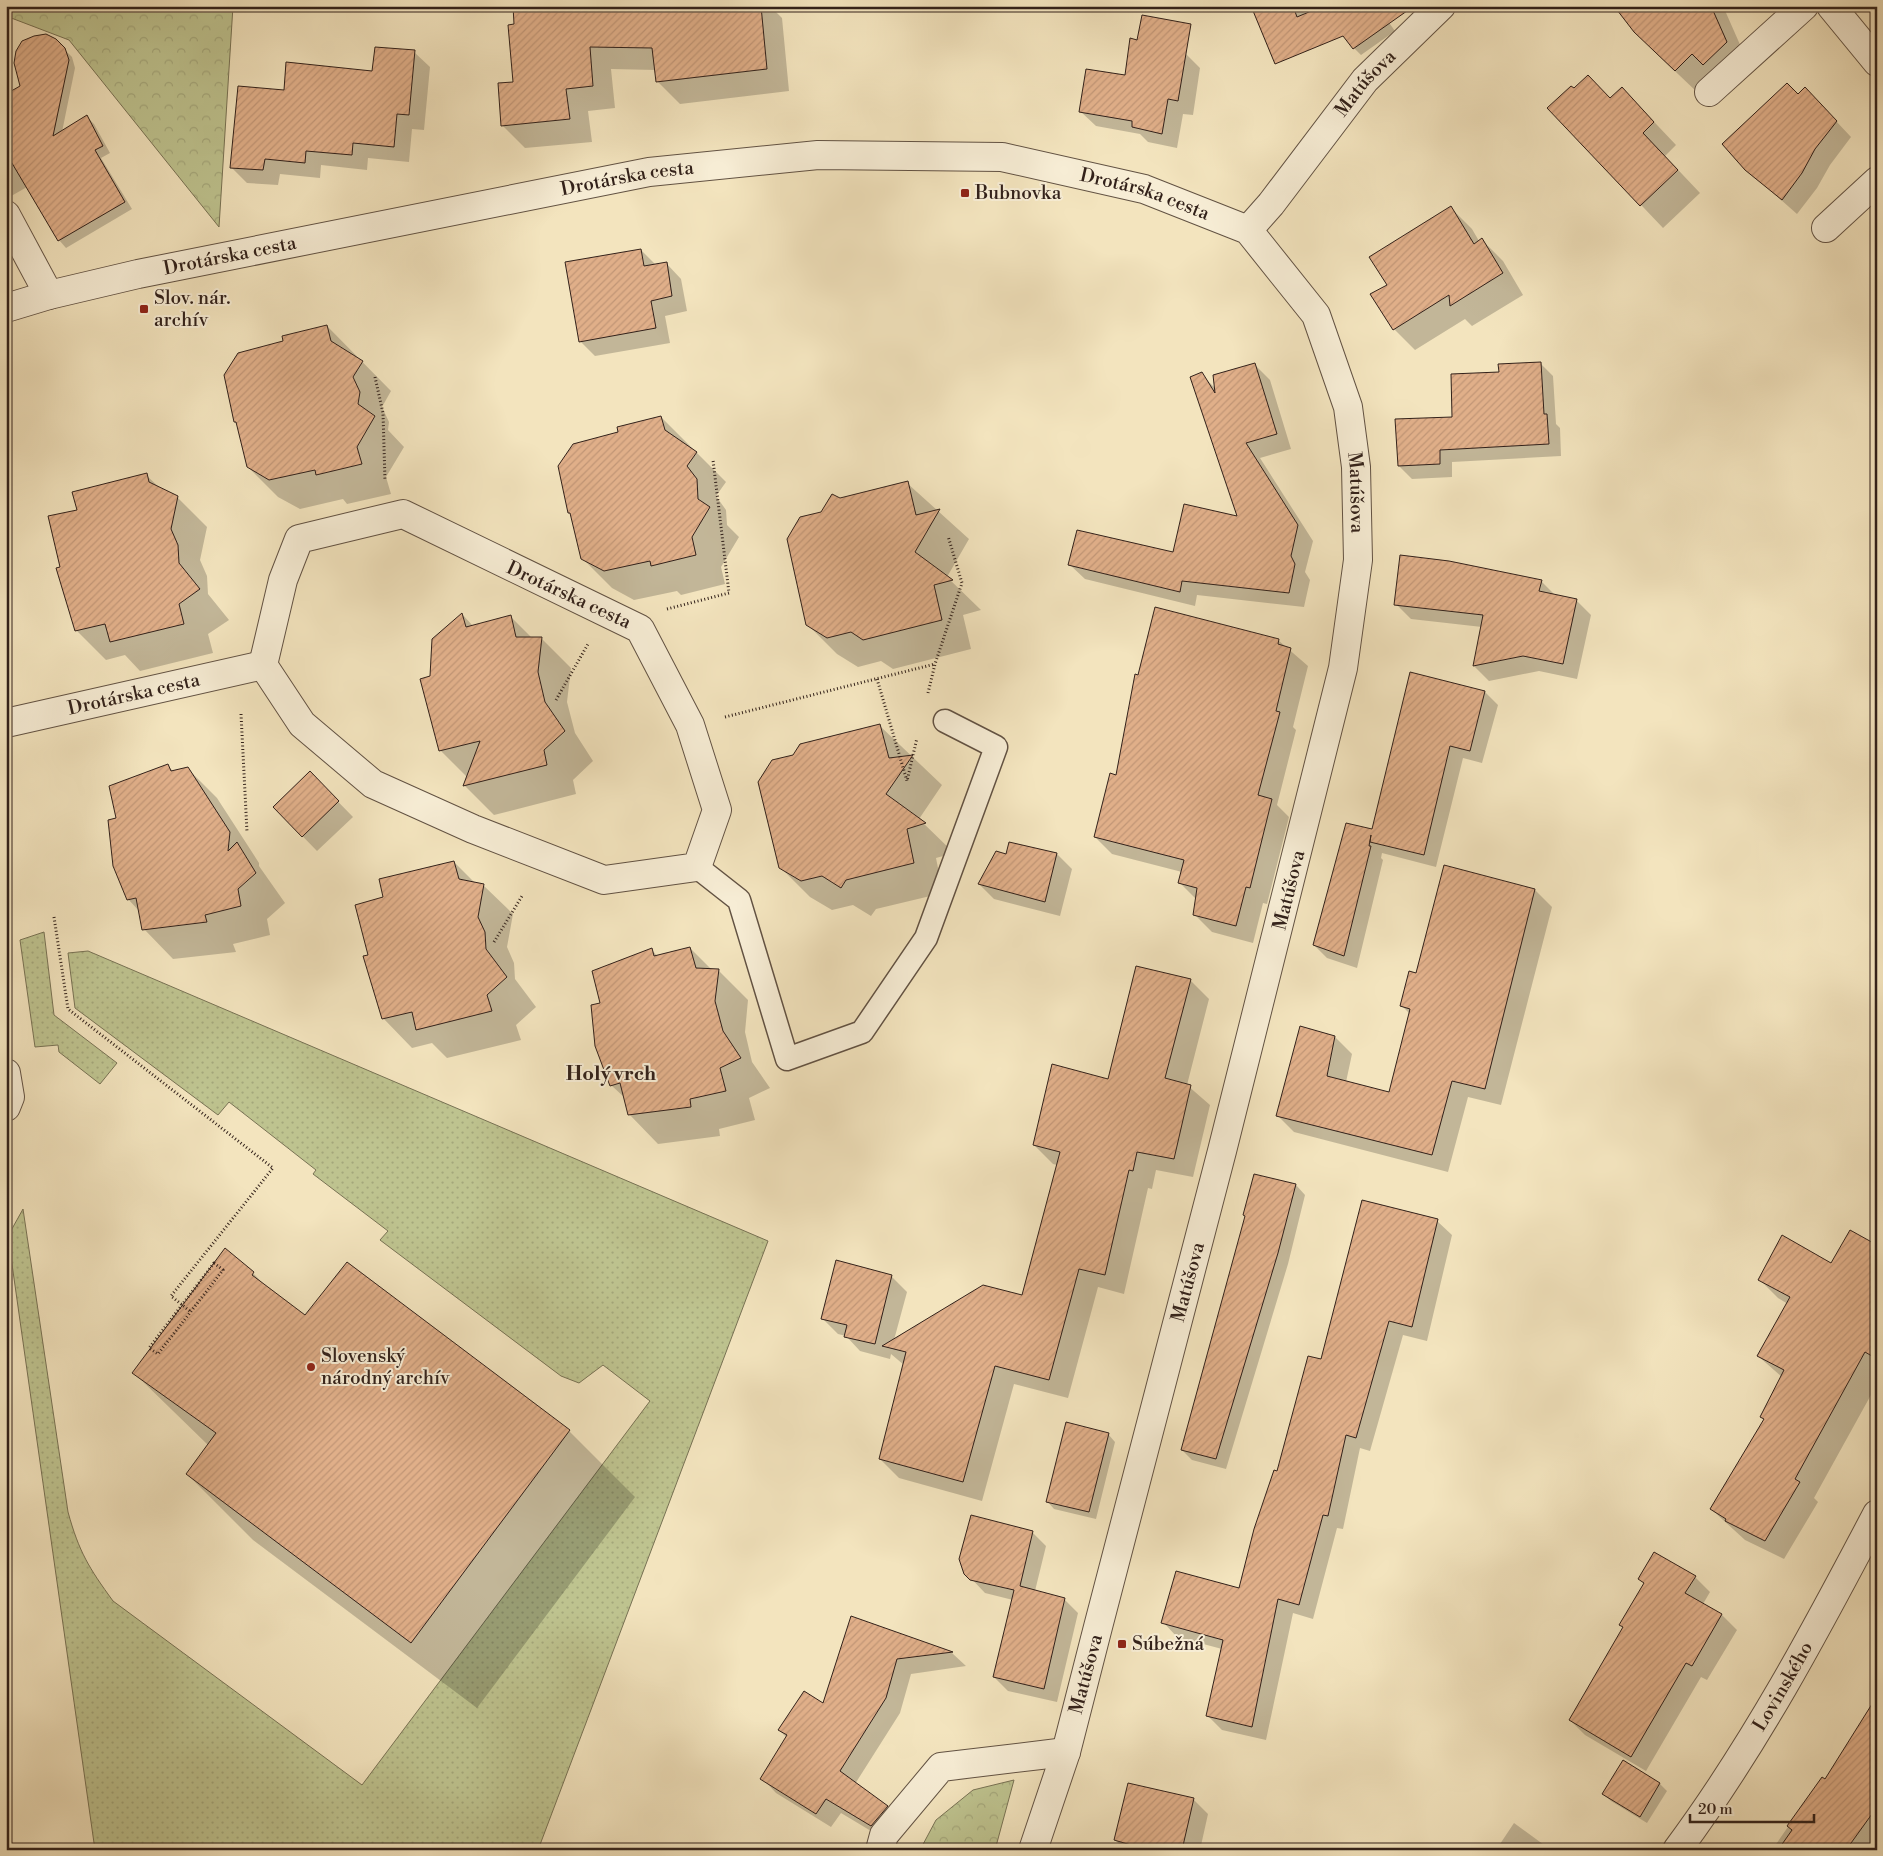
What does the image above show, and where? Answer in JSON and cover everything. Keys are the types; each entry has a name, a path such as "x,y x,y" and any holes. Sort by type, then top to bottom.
{"street":[{"name":"Matúšova","path":"1033,1850 1066,1752 1310,804 1342,668 1358,560 1356,467 1348,407 1316,315 1248,230 1271,204 1365,80 1441,6"},
{"path":"1709,92 1804,6"},
{"path":"1831,6 1877,62"},
{"name":"Drotárska cesta","path":"6,308 49,295 148,272 649,172 818,155 1002,157 1144,189 1248,230"},
{"path":"1826,228 1877,181"},
{"path":"6,215 49,295"},
{"name":"Drotárska cesta","path":"6,722 263,665 284,580 299,539 404,514 640,629 690,725 717,810 697,867"},
{"path":"263,665 302,724 373,784 473,829 604,880 697,867"},
{"path":"6,1073 10,1097 6,1107"},
{"name":"Lovinského","path":"1676,1850 1753,1736 1807,1647 1877,1514"},
{"path":"880,1850 884,1835 941,1767 1066,1752"}],"lane":[{"path":"697,867 739,900 787,1059 862,1032 926,938 996,747 945,721"}],"path":[{"path":"375,377 383,414 385,490"},
{"path":"666,609 729,593 713,460"},
{"path":"926,700 935,664 962,583 948,536"},
{"path":"556,700 588,643"},
{"path":"722,718 935,664"},
{"path":"877,679 907,781 918,736"},
{"path":"241,714 247,832"},
{"path":"494,942 522,896"},
{"path":"54,917 68,1009 273,1168 171,1296 191,1312"},
{"path":"214,1263 224,1270 191,1312 158,1354 150,1348 214,1263"}],"green space":[{"path":"6,6 233,6 219,227 69,40 6,16"},
{"path":"44,932 54,1015 117,1063 100,1084 59,1052 58,1045 35,1047 20,940"},
{"path":"88,951 768,1241 538,1850 95,1850 8,1236 23,1209 68,1512 76,1538 91,1569 113,1601 362,1785 650,1401 603,1365 579,1383 561,1376 380,1240 388,1231 313,1174 316,1170 229,1102 218,1115 75,1008 68,953"},
{"path":"1014,1780 995,1850 920,1850 936,1820 973,1790"}],"building":[{"path":"513,6 761,6 767,69 656,82 652,48 590,47 593,86 566,89 570,119 501,126 498,83 513,82 508,25 514,24"},
{"path":"1251,6 1293,6 1297,17 1323,6 1414,6 1353,49 1343,36 1275,64"},
{"path":"1614,6 1711,6 1727,42 1703,65 1692,54 1675,71 1634,32"},
{"path":"1142,15 1191,24 1178,101 1168,99 1162,134 1132,127 1132,121 1079,112 1086,69 1125,75 1130,38 1137,40"},
{"path":"46,34 56,39 65,48 69,60 53,136 87,115 103,146 95,150 125,202 58,241 6,153 6,94 20,86 14,63 16,51 22,41"},
{"path":"375,47 415,50 409,115 397,114 394,147 353,143 352,155 306,151 305,163 265,159 263,170 230,168 238,86 284,90 286,62 372,71"},
{"path":"1588,75 1610,98 1622,87 1654,122 1643,133 1678,170 1640,206 1547,108 1571,86 1574,88"},
{"path":"1787,83 1798,94 1805,87 1837,121 1815,149 1802,173 1782,200 1745,170 1722,144"},
{"path":"1451,206 1474,244 1482,238 1503,273 1450,306 1449,295 1393,330 1370,294 1387,285 1369,257"},
{"path":"641,249 644,266 667,262 672,296 651,301 656,328 579,342 565,262"},
{"path":"327,325 331,341 363,361 353,377 360,392 358,404 375,416 357,447 362,464 316,475 315,470 269,480 247,467 236,422 234,422 224,375 238,353 283,341 282,336"},
{"path":"1541,362 1544,414 1547,414 1549,444 1440,450 1440,464 1398,466 1395,419 1452,417 1451,374 1499,372 1498,364"},
{"path":"1255,363 1277,434 1246,443 1298,525 1291,556 1295,564 1289,593 1182,581 1180,592 1068,565 1077,530 1173,552 1184,504 1237,516 1190,377 1202,372 1215,393 1213,375"},
{"path":"661,416 665,430 697,452 687,466 697,479 698,499 710,507 692,537 696,555 651,566 650,561 604,571 581,559 570,513 568,513 558,466 573,444 618,432 617,427"},
{"path":"147,473 149,482 178,496 171,529 178,545 179,563 200,589 179,604 184,624 110,642 105,624 75,631 56,568 60,567 48,516 77,510 72,492"},
{"path":"908,481 916,515 940,509 915,552 953,580 934,585 942,620 863,640 851,632 827,638 806,625 787,539 800,517 821,512 832,494 840,498"},
{"path":"1400,555 1449,561 1542,580 1539,591 1577,599 1563,664 1523,656 1473,666 1483,615 1394,605"},
{"path":"1155,607 1279,639 1278,644 1291,648 1276,711 1280,712 1258,795 1272,799 1250,888 1246,887 1236,926 1193,915 1197,888 1178,883 1184,860 1094,837 1110,773 1116,775 1135,674 1138,675"},
{"path":"462,613 466,627 511,615 516,637 542,637 538,672 545,702 565,731 544,750 547,765 463,786 480,741 439,751 420,679 430,676 432,639"},
{"path":"1410,672 1485,691 1470,751 1450,746 1424,855 1370,842 1371,835 1369,846 1371,846 1344,956 1313,945 1346,823 1372,829"},
{"path":"880,724 889,758 913,755 886,794 926,823 907,829 914,863 846,880 841,888 822,876 801,881 779,868 758,782 772,760 793,755 800,744"},
{"path":"168,764 171,771 188,767 230,832 228,851 237,842 256,873 238,889 241,906 205,915 207,922 142,930 136,898 127,900 113,866 108,820 116,818 109,786"},
{"path":"310,771 339,801 302,837 273,807"},
{"path":"1009,842 1057,853 1045,902 978,884 996,851 1006,854"},
{"path":"454,861 459,879 484,884 478,917 485,932 486,949 507,977 487,995 492,1011 416,1030 412,1012 382,1019 363,956 368,955 355,905 383,897 379,879"},
{"path":"1444,865 1535,889 1485,1089 1452,1081 1432,1155 1276,1116 1300,1026 1335,1036 1327,1076 1389,1092 1410,1009 1400,1006 1409,971 1416,973"},
{"path":"690,947 696,968 719,969 715,1001 723,1031 741,1058 720,1068 726,1091 690,1099 691,1107 628,1115 620,1083 610,1086 595,1046 591,1005 600,1003 592,971 652,948 654,956"},
{"path":"1136,966 1191,979 1165,1078 1191,1085 1174,1159 1137,1152 1133,1171 1129,1170 1105,1275 1079,1269 1049,1380 995,1366 963,1482 879,1459 906,1352 882,1346 983,1285 1022,1295 1060,1152 1033,1145 1052,1064 1108,1079"},
{"path":"1254,1174 1296,1184 1278,1253 1216,1459 1181,1450 1245,1216 1243,1215"},
{"path":"1362,1200 1438,1219 1412,1327 1389,1321 1356,1438 1346,1435 1328,1516 1323,1515 1299,1605 1278,1599 1252,1727 1206,1716 1223,1640 1161,1623 1176,1571 1239,1588 1254,1529 1274,1470 1277,1471 1308,1356 1321,1359"},
{"path":"1850,1230 1877,1245 1877,1359 1865,1352 1795,1479 1800,1482 1765,1541 1725,1521 1726,1519 1710,1509 1764,1419 1760,1417 1784,1370 1757,1356 1790,1297 1758,1280 1782,1235 1831,1263"},
{"name":"Slovenský národný archív","path":"225,1248 254,1272 252,1275 305,1315 347,1262 570,1430 411,1643 186,1474 216,1433 132,1373"},
{"path":"836,1260 892,1275 875,1344 844,1337 847,1325 821,1319"},
{"path":"1066,1422 1109,1433 1089,1512 1046,1502"},
{"path":"971,1515 1033,1531 1020,1586 1065,1598 1044,1689 993,1677 1014,1590 970,1580 964,1574 959,1559"},
{"path":"1654,1552 1696,1576 1685,1593 1722,1614 1692,1666 1686,1663 1631,1757 1569,1720 1623,1627 1619,1625 1644,1583 1638,1579"},
{"path":"851,1616 953,1652 897,1659 886,1698 840,1771 888,1806 871,1826 826,1799 816,1814 760,1779 787,1735 778,1730 804,1691 823,1703"},
{"path":"1877,1696 1877,1807 1846,1850 1778,1850 1792,1830 1787,1826 1822,1777 1825,1779"},
{"path":"1623,1760 1660,1783 1640,1817 1602,1794"},
{"path":"1128,1783 1194,1798 1182,1850 1130,1850 1131,1845 1114,1840"}],"place":[{"name":"Bubnovka","path":"965,193"},
{"name":"Slov. nár. archív","path":"144,309"},
{"name":"Slovenský národný archív","path":"311,1367"},
{"name":"Súbežná","path":"1122,1644"}],"district":[{"name":"Holý vrch","path":"611,1074"}]}
